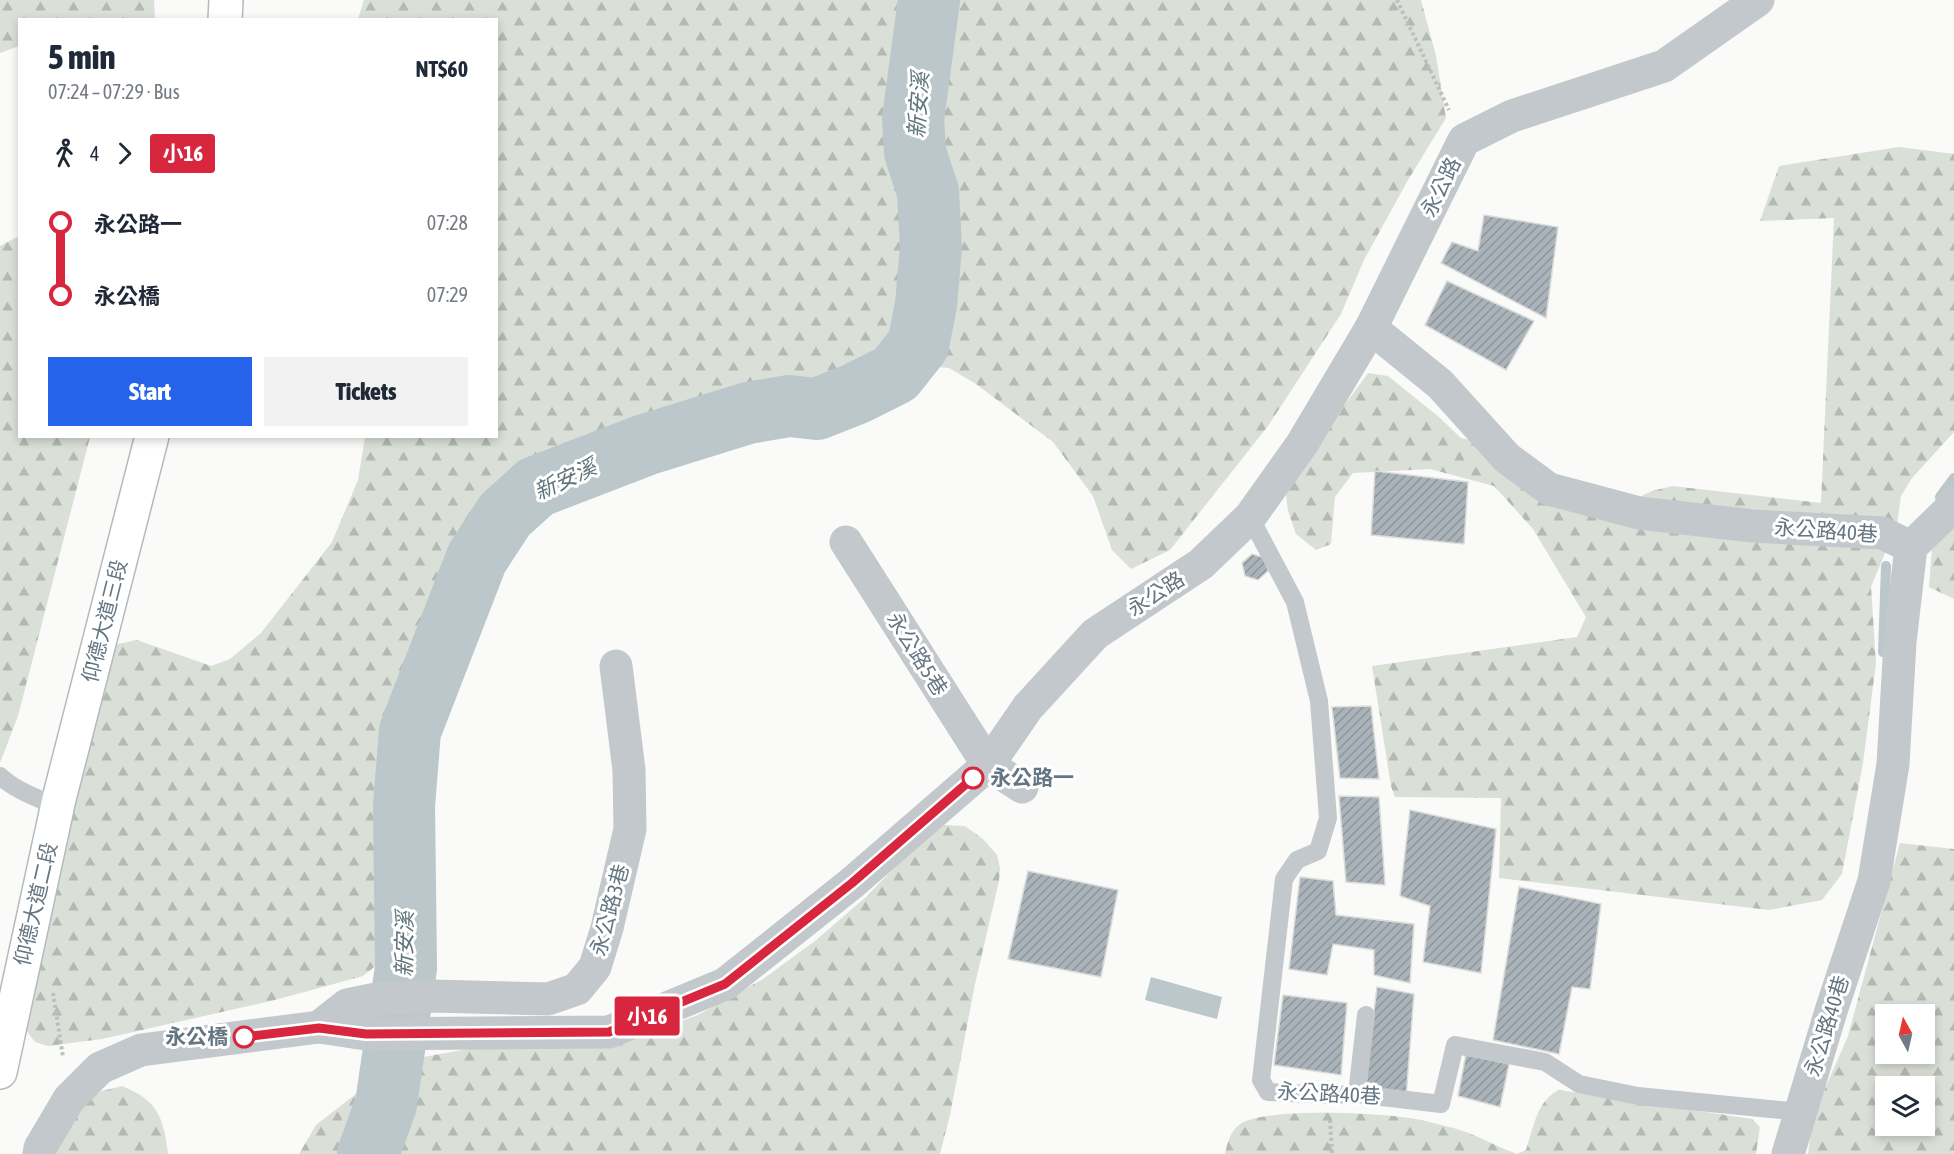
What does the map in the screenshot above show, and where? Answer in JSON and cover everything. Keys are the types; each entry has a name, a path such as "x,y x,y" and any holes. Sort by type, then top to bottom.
{"main road":[{"path":"225,18 226,0"},
{"name":"仰德大道三段","path":"58,807 151,438"},
{"name":"仰德大道二段","path":"0,1071 58,807"}],"street":[{"name":"永公路","path":"319,1028 366,1034 609,1032 725,984 852,883 988,765 1028,707 1095,634 1201,564 1250,517 1302,444 1371,328 1464,140 1512,116 1664,66 1758,0"},
{"name":"永公路40巷","path":"1371,328 1440,384 1507,458 1549,489 1639,513 1754,526 1882,533 1911,547 1900,642 1893,764 1874,881 1788,1154"},
{"path":"1911,547 1947,512 1954,502"},
{"name":"永公路5巷","path":"846,542 988,765"},
{"name":"永公路3巷","path":"319,1028 347,1005 376,999 431,996 548,999 577,989 595,967 607,928 630,829 629,770 616,666"},
{"path":"988,765 1022,787"},
{"path":"39,1154 40,1148 69,1099 100,1068 141,1050 319,1028"}],"lane":[{"name":"永公路40巷","path":"1250,517 1295,602 1319,701 1328,818 1318,851 1297,860 1284,879 1261,1080 1268,1092 1357,1094 1441,1104 1455,1045 1545,1062 1578,1084 1638,1096 1800,1112"},
{"path":"0,776 8,783 58,807"},
{"path":"1357,1094 1366,1016"}],"path":[{"path":"1397,0 1464,140"},
{"path":"52,983 69,1099"},
{"path":"1328,1095 1332,1154"}],"green space":[{"path":"0,0 154,0 155,18 18,18 18,46 0,53"},
{"path":"364,0 1421,0 1436,56 1446,118 1408,180 1364,260 1341,314 1268,426 1170,550 1131,569 1112,550 1093,496 1053,442 976,384 949,368 870,362 819,386 744,397 636,433 542,471 491,501 455,571 408,690 387,760 393,839 389,943 383,960 363,976 271,1001 102,1039 48,1046 35,1042 22,1025 106,654 118,644 137,640 211,666 230,659 261,633 332,542 358,480 365,438 498,438 498,18 358,18"},
{"path":"1899,147 1954,154 1954,432 1912,478 1901,496 1897,524 1871,587 1876,663 1863,763 1842,874 1822,900 1769,910 1499,878 1501,798 1395,797 1391,786 1372,666 1577,637 1586,617 1533,529 1494,486 1430,469 1353,473 1335,497 1331,544 1316,550 1296,534 1288,511 1285,486 1368,373 1388,376 1461,438 1471,440 1605,514 1652,491 1672,486 1821,503 1834,218 1760,221 1779,166"},
{"path":"18,237 18,438 90,438 18,716 0,763 0,246"},
{"path":"1954,518 1954,599 1929,587 1932,548"},
{"path":"944,825 965,826 983,839 997,855 1000,868 940,1154 299,1154 316,1125 361,1090 407,1060 479,1047 614,1045 698,1015 763,979 815,941 866,897 927,834"},
{"path":"1900,843 1954,849 1954,1154 1808,1154 1813,1116 1848,1036"},
{"path":"122,1086 144,1098 157,1111 164,1129 168,1154 47,1154 87,1100 102,1091"},
{"path":"1559,1090 1752,1119 1760,1127 1756,1154 1517,1154 1526,1150 1541,1108"},
{"path":"1299,1113 1356,1113 1405,1117 1450,1127 1517,1154 1225,1154 1233,1131 1239,1125 1252,1119"}],"shaded area":[{"path":"1151,977 1222,997 1217,1019 1145,1000"}],"building":[{"path":"1484,215 1558,227 1546,318 1441,263 1452,242 1478,251"},
{"path":"1447,281 1534,321 1506,370 1425,325"},
{"path":"1375,471 1468,482 1464,544 1371,535"},
{"path":"1252,554 1265,558 1268,571 1258,580 1245,576 1242,563"},
{"path":"1371,706 1379,779 1340,778 1332,707"},
{"path":"1339,796 1379,797 1385,885 1346,882"},
{"path":"1410,810 1496,829 1481,973 1423,962 1430,906 1400,896"},
{"path":"1028,871 1118,890 1101,977 1008,959"},
{"path":"1300,877 1333,881 1336,915 1414,924 1410,983 1374,975 1374,950 1333,944 1327,975 1289,969"},
{"path":"1519,887 1601,904 1590,989 1572,987 1559,1054 1493,1040"},
{"path":"1377,987 1414,994 1406,1098 1364,1091"},
{"path":"1283,995 1347,1003 1341,1075 1274,1065"},
{"path":"1466,1054 1509,1064 1500,1107 1458,1096"}],"waterway":[{"name":"新安溪","path":"368,1154 386,1104 406,968 404,806 410,731 477,558 505,515 536,487 645,445 748,413 789,406 817,409 855,394 895,374 918,345 926,305 931,247 928,192 915,152 913,119 929,0"},
{"path":"1940,497 1954,478"},
{"path":"1883,652 1886,566"}],"bus line":[{"name":"小16","path":"244,1037 319,1028 366,1034 609,1032 725,984 852,883 973,778"}],"place":[{"name":"永公路一","path":"973,778"},
{"name":"永公橋","path":"244,1037"}]}
